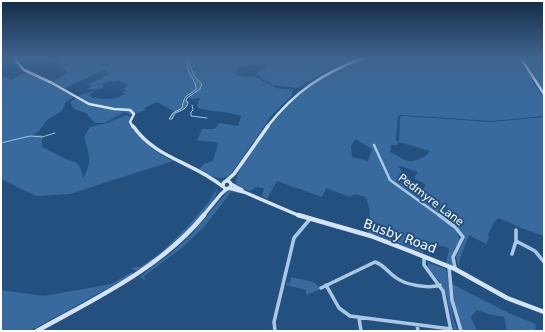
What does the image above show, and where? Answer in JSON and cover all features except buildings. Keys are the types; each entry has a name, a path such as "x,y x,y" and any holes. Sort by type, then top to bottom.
{"main road":[{"path":"29,72 52,83 89,104 114,109 129,110 133,113 130,122 150,146 162,154 213,179 222,186"},
{"path":"220,194 222,183 234,174 269,122 297,92 326,72"},
{"path":"530,72 544,94"},
{"path":"37,331 119,286 155,262 191,231 220,194 228,188 234,174"},
{"path":"213,179 226,181"},
{"name":"Busby Road","path":"226,181 244,192"},
{"name":"Busby Road","path":"222,186 244,192 310,219 371,236 424,256 455,269 507,298 544,312"}],"street":[{"name":"Pedmyre Lane","path":"374,145 390,180 455,227 463,237 453,257 455,269"},
{"path":"275,331 274,322 294,238 298,232 305,228 310,219"},
{"path":"512,254 516,241 516,230"},
{"path":"516,241 536,251 540,254 544,262"},
{"path":"326,285 340,308 347,314 451,330 443,291 424,265 424,256"},
{"path":"321,288 375,262 381,265 398,280 436,287 440,285"},
{"path":"449,266 454,313 461,331"},
{"path":"359,317 361,331"},
{"path":"417,325 418,331"}],"shaded area":[{"path":"27,72 74,97 66,102 62,111 48,119 38,132 32,134 42,135 42,147 76,163 82,172 83,178 89,162 89,153 84,137 90,127 107,123 126,115 131,117 128,123 143,140 159,154 173,161 70,194 36,196 1,179 1,77 11,80"},
{"path":"67,72 99,72 65,88 53,82"},
{"path":"108,72 189,72 196,89 183,98 181,107 175,112 157,102 144,108 146,110 130,115 122,112 123,113 105,123 95,123 86,113 74,109 70,102 68,103 77,98 84,100 78,96 93,91 94,92 89,94 91,97 104,99 113,99 125,94 123,92 126,91 123,89 128,85 119,81 110,81 101,84 104,86 102,88 87,90 91,86 89,84 110,74"},
{"path":"189,72 193,72 198,81 202,84 200,89 187,98 186,101 188,104 185,108 175,113 172,119 169,119 173,113 182,108 186,96 196,89"},
{"path":"236,72 236,75 247,77 254,76 276,88 292,90 292,95 272,115 231,174 227,177 219,178 211,176 199,169 204,164 213,161 218,144 216,142 197,141 202,129 215,129 219,123 238,126 241,116 198,108 197,105 200,98 189,99 191,95 200,89 198,82 192,73"},
{"path":"257,72 325,72 297,88 273,85"},
{"path":"332,72 528,72 535,86 544,96 544,116 491,121 402,115 398,116 395,140 399,141 400,117 403,116 491,122 544,117 544,236 499,218 494,222 486,244 469,235 460,258 459,268 456,256 465,239 464,236 448,220 409,192 407,192 456,229 460,240 454,249 452,266 446,263 449,250 447,247 432,244 427,247 423,253 368,233 370,212 366,197 355,194 350,197 326,188 322,197 277,181 267,199 262,196 264,188 256,187 250,191 240,187 236,183 236,179 241,167 276,117 304,90","holes":["355,139 372,149 368,161 352,157 351,146","399,142 430,151 420,159 408,161 390,152 391,145 397,145","400,166 418,172 414,178 426,185 419,194 399,181 404,176 399,167"]},
{"path":"532,72 544,72 544,92"},
{"path":"218,187 207,210 186,234 138,271 131,269 140,267 162,252 208,203"},
{"path":"229,190 246,194 231,192 205,226 182,248 144,276 145,280 140,277 191,235"},
{"path":"428,263 444,268 447,271 453,318 458,331 454,331 446,294 440,282 428,268"},
{"path":"132,272 134,274 30,331 1,331 1,290 44,296 111,284"},
{"path":"291,277 314,282 321,289 306,295 306,290 286,285 287,282 290,283"},
{"path":"452,284 511,314 536,324 535,331 507,331 504,317 477,310 471,317 477,331 463,331 457,317"}],"waterway":[{"path":"192,105 193,110 191,112 191,116 207,118"},
{"path":"1,143 30,136 42,137 55,133"}]}
